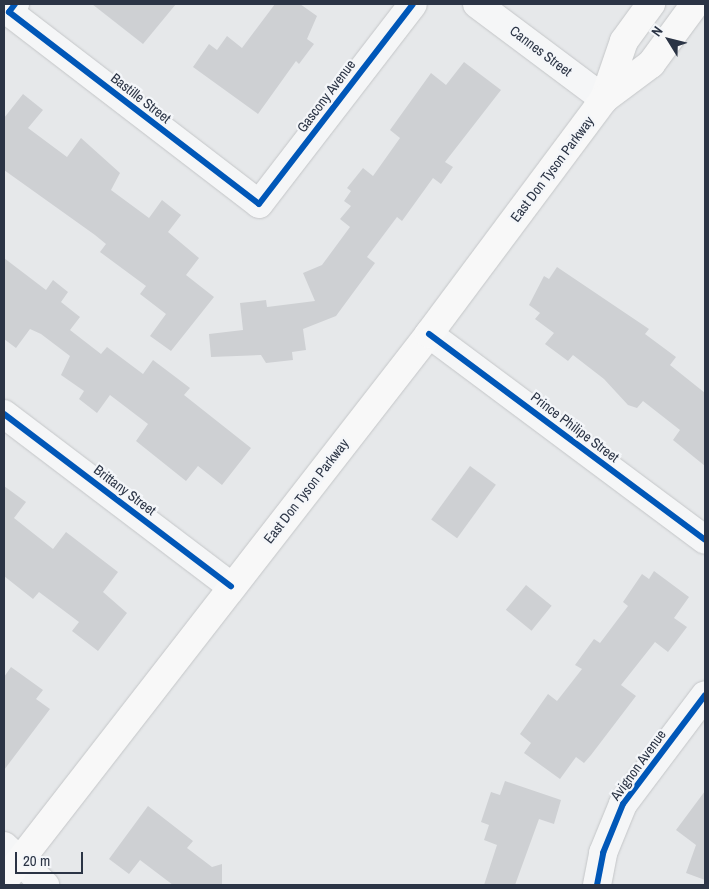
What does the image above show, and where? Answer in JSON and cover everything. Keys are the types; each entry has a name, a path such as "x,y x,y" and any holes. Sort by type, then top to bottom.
{"main road":[{"name":"East Don Tyson Parkway","path":"604,99 624,41 651,4"},
{"name":"East Don Tyson Parkway","path":"9,862 231,586 429,334 604,99 651,64 695,4"}],"street":[{"name":"Gascony Avenue","path":"258,204 413,4"},
{"name":"Cannes Street","path":"477,4 604,99"},
{"name":"Bastille Street","path":"12,8 258,204"},
{"name":"Prince Philipe Street","path":"429,334 705,540"},
{"name":"Brittany Street","path":"4,414 231,586"},
{"name":"Avignon Avenue","path":"598,885 603,853 623,804 705,695"},
{"path":"9,862 45,885"}],"building":[{"path":"92,4 176,4 143,44"},
{"path":"275,4 300,4 317,16 307,39 314,44 299,64 296,61 258,114 193,67 209,44 217,50 227,36 242,48"},
{"path":"464,62 501,90 445,162 453,167 441,184 433,178 402,221 397,217 367,257 375,263 336,316 303,329 306,350 292,352 293,360 266,363 261,355 211,357 209,334 243,330 240,303 266,300 267,307 315,301 303,273 322,265 350,227 340,219 351,206 344,201 351,191 347,188 363,168 373,176 400,138 390,130 431,73 446,85"},
{"path":"23,94 43,110 28,128 67,157 81,138 120,173 111,190 149,218 162,200 181,215 168,232 199,258 186,275 214,297 171,351 150,336 166,314 140,294 146,286 100,252 106,244 95,235 4,170 4,118"},
{"path":"4,258 46,290 53,280 68,292 61,302 80,317 70,330 101,354 107,347 143,374 153,360 190,388 184,395 251,448 222,485 198,466 186,481 136,441 148,424 110,395 97,413 79,399 84,391 61,375 70,356 41,334 30,329 16,348 4,339"},
{"path":"557,267 649,329 645,334 676,357 670,365 705,393 705,466 673,440 680,430 643,401 637,408 628,405 604,379 573,355 568,361 545,344 554,333 535,319 540,313 529,305 544,276 549,279"},
{"path":"470,466 496,485 457,538 431,519"},
{"path":"4,486 26,502 14,518 53,549 66,532 118,572 103,592 127,613 98,651 72,631 79,622 39,592 33,599 4,576"},
{"path":"654,571 689,597 674,618 687,627 668,652 655,642 621,685 636,696 584,763 576,757 560,779 524,753 531,743 520,734 548,694 557,701 582,669 575,665 594,639 600,643 628,606 623,602 642,574 649,579"},
{"path":"526,585 552,606 532,631 506,610"},
{"path":"11,667 43,690 36,699 50,709 4,770 4,677"},
{"path":"505,781 561,800 554,824 539,819 515,885 484,885 497,845 484,840 489,825 481,822 491,792 500,795"},
{"path":"705,791 705,880 686,873 696,845 676,830"},
{"path":"148,806 193,841 187,848 212,867 222,864 222,885 173,885 140,860 129,874 109,859"}],"cycle path":[{"path":"15,4 9,12 259,204 413,4"},
{"path":"429,334 705,540"},
{"path":"4,414 231,586"},
{"path":"597,885 603,853 623,804 705,695"}]}
